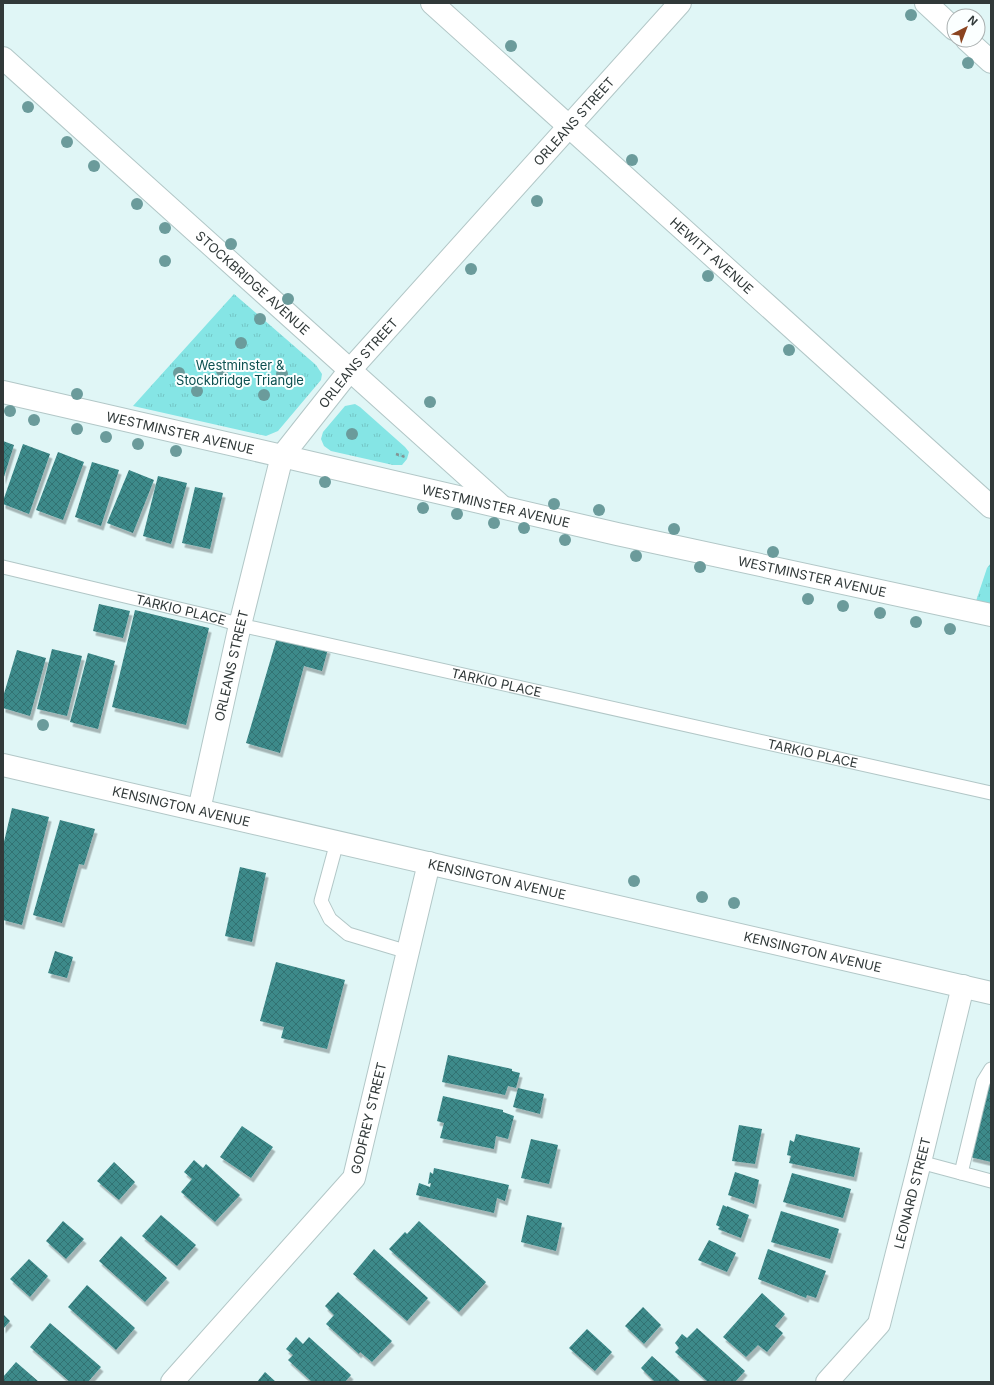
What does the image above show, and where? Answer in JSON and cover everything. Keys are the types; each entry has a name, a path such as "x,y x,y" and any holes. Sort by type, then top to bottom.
{"street":[{"name":"HEWITT AVENUE","path":"432,3 991,507"},
{"name":"ORLEANS STREET","path":"200,810 240,625 282,456 350,370 680,3"},
{"path":"926,3 946,21"},
{"path":"976,48 991,62"},
{"name":"STOCKBRIDGE AVENUE","path":"3,58 502,507"},
{"name":"WESTMINSTER AVENUE","path":"3,392 617,534 991,615"},
{"name":"KENSINGTON AVENUE","path":"3,765 991,992"},
{"name":"GODFREY STREET","path":"172,1382 354,1178 429,863"},
{"name":"LEONARD STREET","path":"827,1382 879,1324 963,986"}],"lane":[{"name":"TARKIO PLACE","path":"3,567 209,616 240,625 991,793"},
{"path":"337,842 322,901 330,919 348,934 408,952"},
{"path":"961,1173 983,1082 991,1069"},
{"path":"920,1162 991,1181"}],"path":[{"path":"396,454 405,457"}],"green space":[{"name":"Westminster & Stockbridge Triangle","path":"234,294 316,365 322,374 321,380 278,431 266,436 133,406"},
{"path":"355,404 409,452 407,459 402,465 393,465 331,451 324,446 321,439 323,432 345,406"},
{"path":"991,563 991,608 975,604 987,568"}],"building":[{"path":"3,441 14,445 3,480"},
{"path":"23,444 50,454 29,514 3,504"},
{"path":"58,452 84,462 63,520 36,510"},
{"path":"92,462 119,470 101,526 75,517"},
{"path":"129,470 154,480 133,533 107,523"},
{"path":"158,476 187,483 171,544 143,536"},
{"path":"195,487 223,493 210,549 182,543"},
{"path":"99,604 130,611 123,638 93,631"},
{"path":"135,610 209,628 186,725 112,707"},
{"path":"278,634 328,649 322,671 304,666 280,753 246,743"},
{"path":"52,649 82,656 67,716 37,709"},
{"path":"17,650 46,658 30,716 3,708 3,697"},
{"path":"88,653 115,661 98,729 70,722"},
{"path":"12,808 49,817 22,925 3,920 3,846"},
{"path":"60,820 95,829 84,865 79,864 62,923 33,915"},
{"path":"240,867 266,873 252,942 225,936"},
{"path":"55,951 73,957 67,978 48,973"},
{"path":"276,962 345,980 327,1049 281,1038 284,1027 260,1021"},
{"path":"448,1055 512,1069 512,1071 520,1073 516,1088 508,1086 505,1095 442,1082"},
{"path":"991,1083 991,1162 970,1157 986,1088"},
{"path":"518,1088 544,1094 540,1114 513,1107"},
{"path":"443,1096 503,1110 503,1112 514,1116 508,1139 496,1136 494,1149 440,1138 444,1123 437,1121"},
{"path":"739,1125 762,1129 755,1164 732,1161"},
{"path":"242,1126 273,1147 251,1178 220,1157"},
{"path":"796,1134 860,1148 854,1177 789,1163 791,1156 787,1155 790,1140 794,1142"},
{"path":"531,1139 558,1145 549,1184 521,1178"},
{"path":"194,1160 203,1168 206,1164 240,1195 215,1222 181,1192 192,1179 184,1172"},
{"path":"114,1162 135,1182 119,1200 97,1181"},
{"path":"434,1168 509,1185 505,1201 497,1198 494,1213 416,1195 419,1183 430,1187 431,1183 428,1184 430,1172 433,1174"},
{"path":"735,1172 759,1180 754,1204 728,1195"},
{"path":"792,1173 851,1189 843,1218 783,1202"},
{"path":"723,1205 749,1215 741,1238 718,1229 720,1227 716,1225"},
{"path":"781,1211 839,1229 830,1259 771,1242"},
{"path":"161,1215 196,1245 177,1266 142,1236"},
{"path":"527,1215 562,1223 556,1251 521,1242"},
{"path":"63,1221 84,1239 66,1259 46,1241"},
{"path":"419,1221 486,1282 459,1312 389,1249 405,1232 407,1234"},
{"path":"121,1236 167,1278 145,1302 99,1261"},
{"path":"709,1240 736,1253 727,1272 698,1260"},
{"path":"374,1249 428,1298 407,1321 353,1274"},
{"path":"768,1249 826,1271 816,1298 807,1295 806,1298 758,1279"},
{"path":"29,1259 48,1276 30,1297 10,1279"},
{"path":"87,1285 135,1328 116,1350 68,1307"},
{"path":"338,1292 392,1341 372,1362 360,1352 359,1354 326,1324 334,1315 325,1306"},
{"path":"762,1293 785,1314 775,1326 783,1333 767,1352 758,1345 746,1357 723,1337"},
{"path":"643,1307 661,1325 644,1344 625,1326"},
{"path":"3,1314 10,1321 3,1329"},
{"path":"50,1323 101,1367 88,1382 70,1382 30,1347"},
{"path":"697,1328 745,1371 735,1382 708,1382 675,1352 679,1348 675,1343 682,1334 687,1338"},
{"path":"587,1329 612,1352 595,1371 569,1348"},
{"path":"296,1337 303,1344 309,1337 351,1375 345,1382 312,1382 288,1360 293,1355 286,1349"},
{"path":"652,1356 681,1382 653,1382 654,1381 641,1368"},
{"path":"16,1362 39,1382 3,1382 3,1377"},
{"path":"265,1372 276,1382 257,1382"}]}
